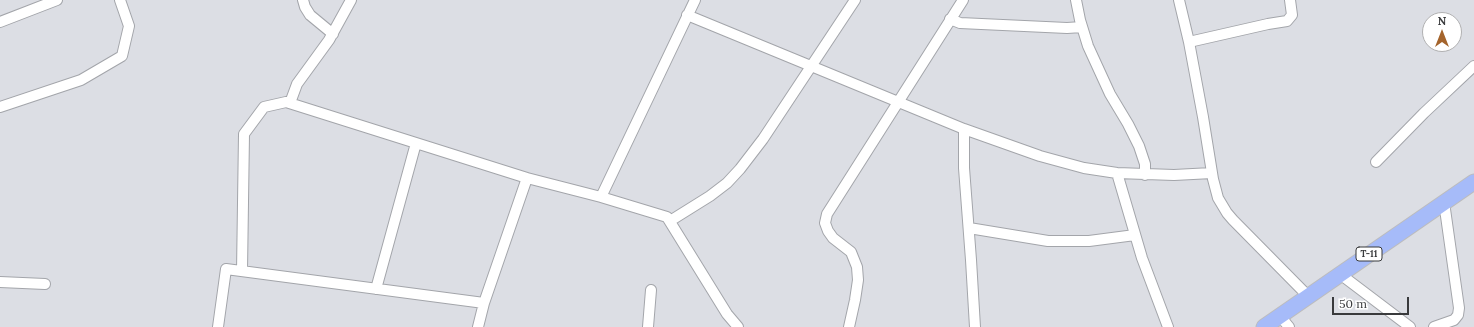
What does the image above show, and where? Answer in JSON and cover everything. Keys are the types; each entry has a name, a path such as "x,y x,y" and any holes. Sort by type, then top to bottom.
{"highway":[{"name":"T-11","path":"1264,327 1285,321 1308,296 1474,182"}],"street":[{"path":"0,22 57,0"},
{"path":"0,107 81,80 122,56 129,26 120,0"},
{"path":"304,0 305,7 310,16 333,34"},
{"path":"290,103 297,84 333,34 350,0"},
{"path":"601,197 694,0"},
{"path":"670,221 692,208 727,183 763,139 855,0"},
{"path":"849,327 858,280 857,268 851,252 830,235 826,228 826,219 829,210 963,0"},
{"path":"1076,0 1082,27 1093,58 1110,94 1139,146 1145,164 1146,175"},
{"path":"1179,0 1189,42 1212,173 1218,198 1227,213 1308,296"},
{"path":"1189,42 1287,21 1293,11 1290,0"},
{"path":"687,15 964,129 1062,162 1117,173 1146,175 1212,173"},
{"path":"950,19 960,23 1067,28 1082,27"},
{"path":"1376,162 1424,113 1474,66"},
{"path":"242,271 244,134 264,107 286,102 527,178 667,216 727,314 738,327"},
{"path":"964,129 964,168 975,327"},
{"path":"376,289 416,143"},
{"path":"1117,173 1142,258 1168,327"},
{"path":"478,327 484,303 527,178"},
{"path":"1434,327 1454,320 1458,315 1459,308 1444,202"},
{"path":"969,228 1048,241 1089,241 1135,235"},
{"path":"218,327 226,269 484,303"},
{"path":"1340,274 1410,327"},
{"path":"0,282 45,284"},
{"path":"648,327 650,290"}]}
